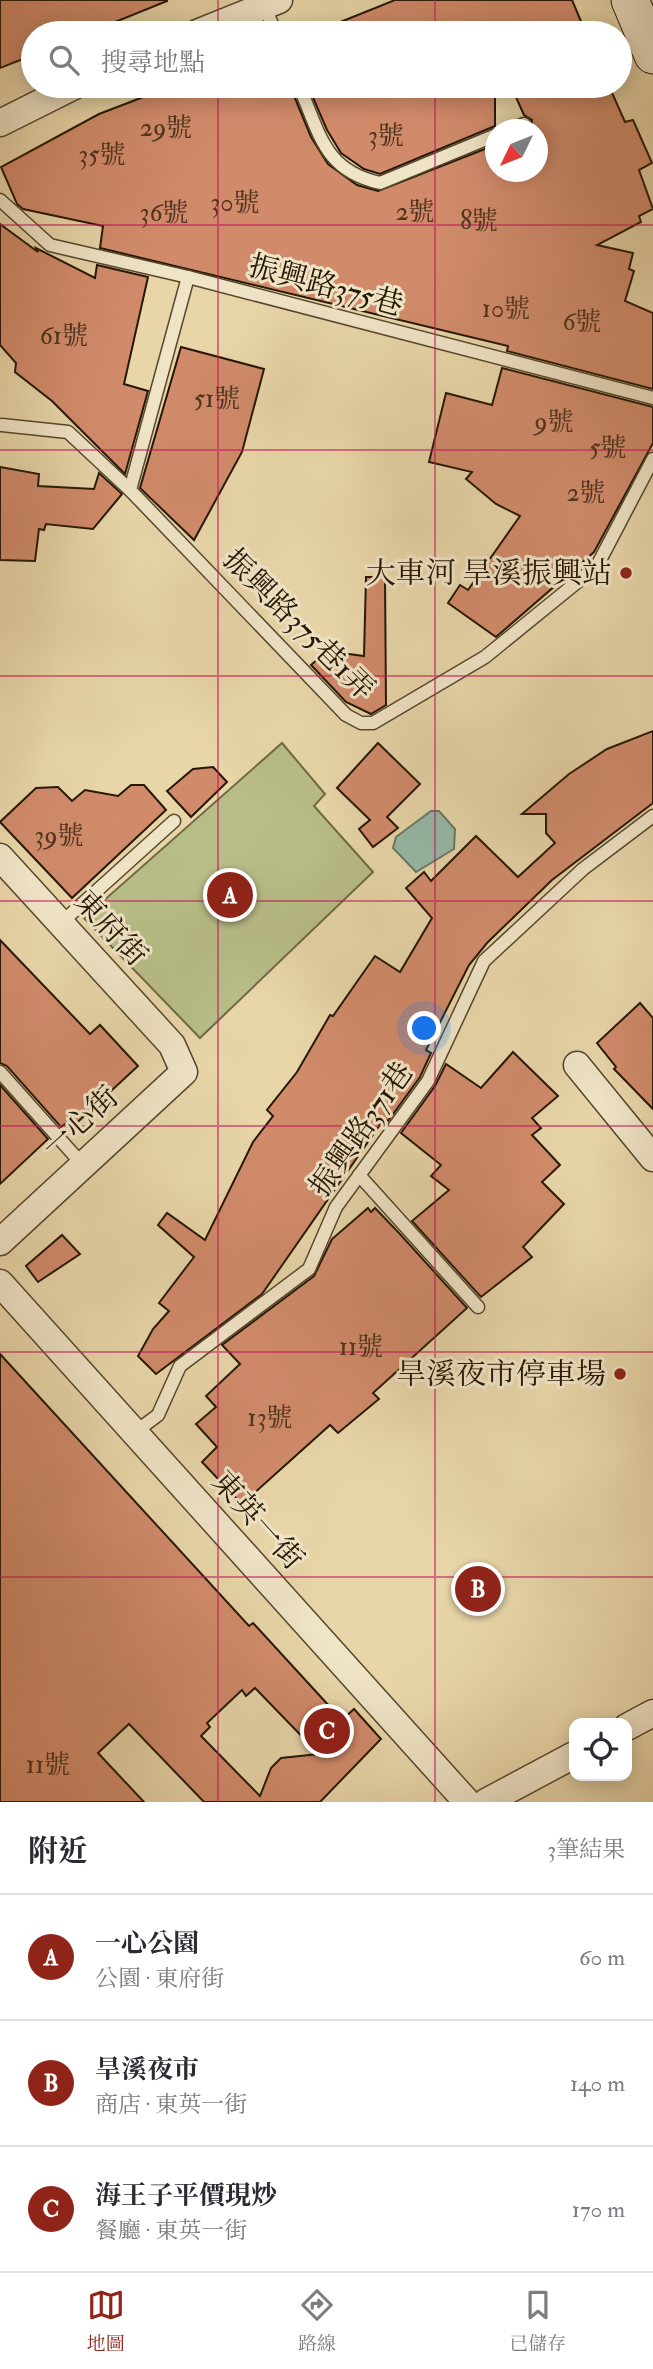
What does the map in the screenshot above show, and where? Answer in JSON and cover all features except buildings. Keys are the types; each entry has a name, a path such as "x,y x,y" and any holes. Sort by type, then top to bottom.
{"main road":[{"path":"630,0 653,55"}],"street":[{"path":"227,21 271,3"},
{"path":"0,123 50,98"},
{"name":"東府街","path":"0,857 172,1045"},
{"name":"一心街","path":"0,1242 184,1072 172,1045"},
{"path":"577,1065 649,1146"},
{"name":"東英一街","path":"0,1283 467,1802"},
{"path":"632,1724 653,1713"},
{"path":"486,1802 569,1758"}],"lane":[{"path":"271,3 274,21"},
{"path":"304,98 328,153 344,171 360,179 380,183 485,139"},
{"name":"振興路375巷","path":"0,200 50,245 188,277 653,398"},
{"path":"130,490 188,277"},
{"name":"振興路375巷1弄","path":"2,425 68,432 130,490 346,715 361,723 373,723 485,657 597,566 653,459"},
{"name":"振興路371巷","path":"134,1433 158,1415 180,1366 309,1269 335,1207 428,1081 484,961 583,869 653,817"},
{"path":"61,923 174,821"},
{"path":"0,1072 82,1164"},
{"path":"359,1175 478,1307"}],"green space":[{"path":"282,743 325,794 314,806 373,872 200,1038 84,918"}],"shaded area":[{"path":"431,811 439,811 455,829 454,849 416,872 393,848 396,837"}],"place":[{"name":"大車河 旱溪振興站","path":"626,573"},
{"name":"一心公園","path":"230,895"},
{"name":"旱溪夜市停車場","path":"620,1374"},
{"name":"旱溪夜市","path":"478,1589"},
{"name":"海王子平價現炒","path":"327,1731"}]}
